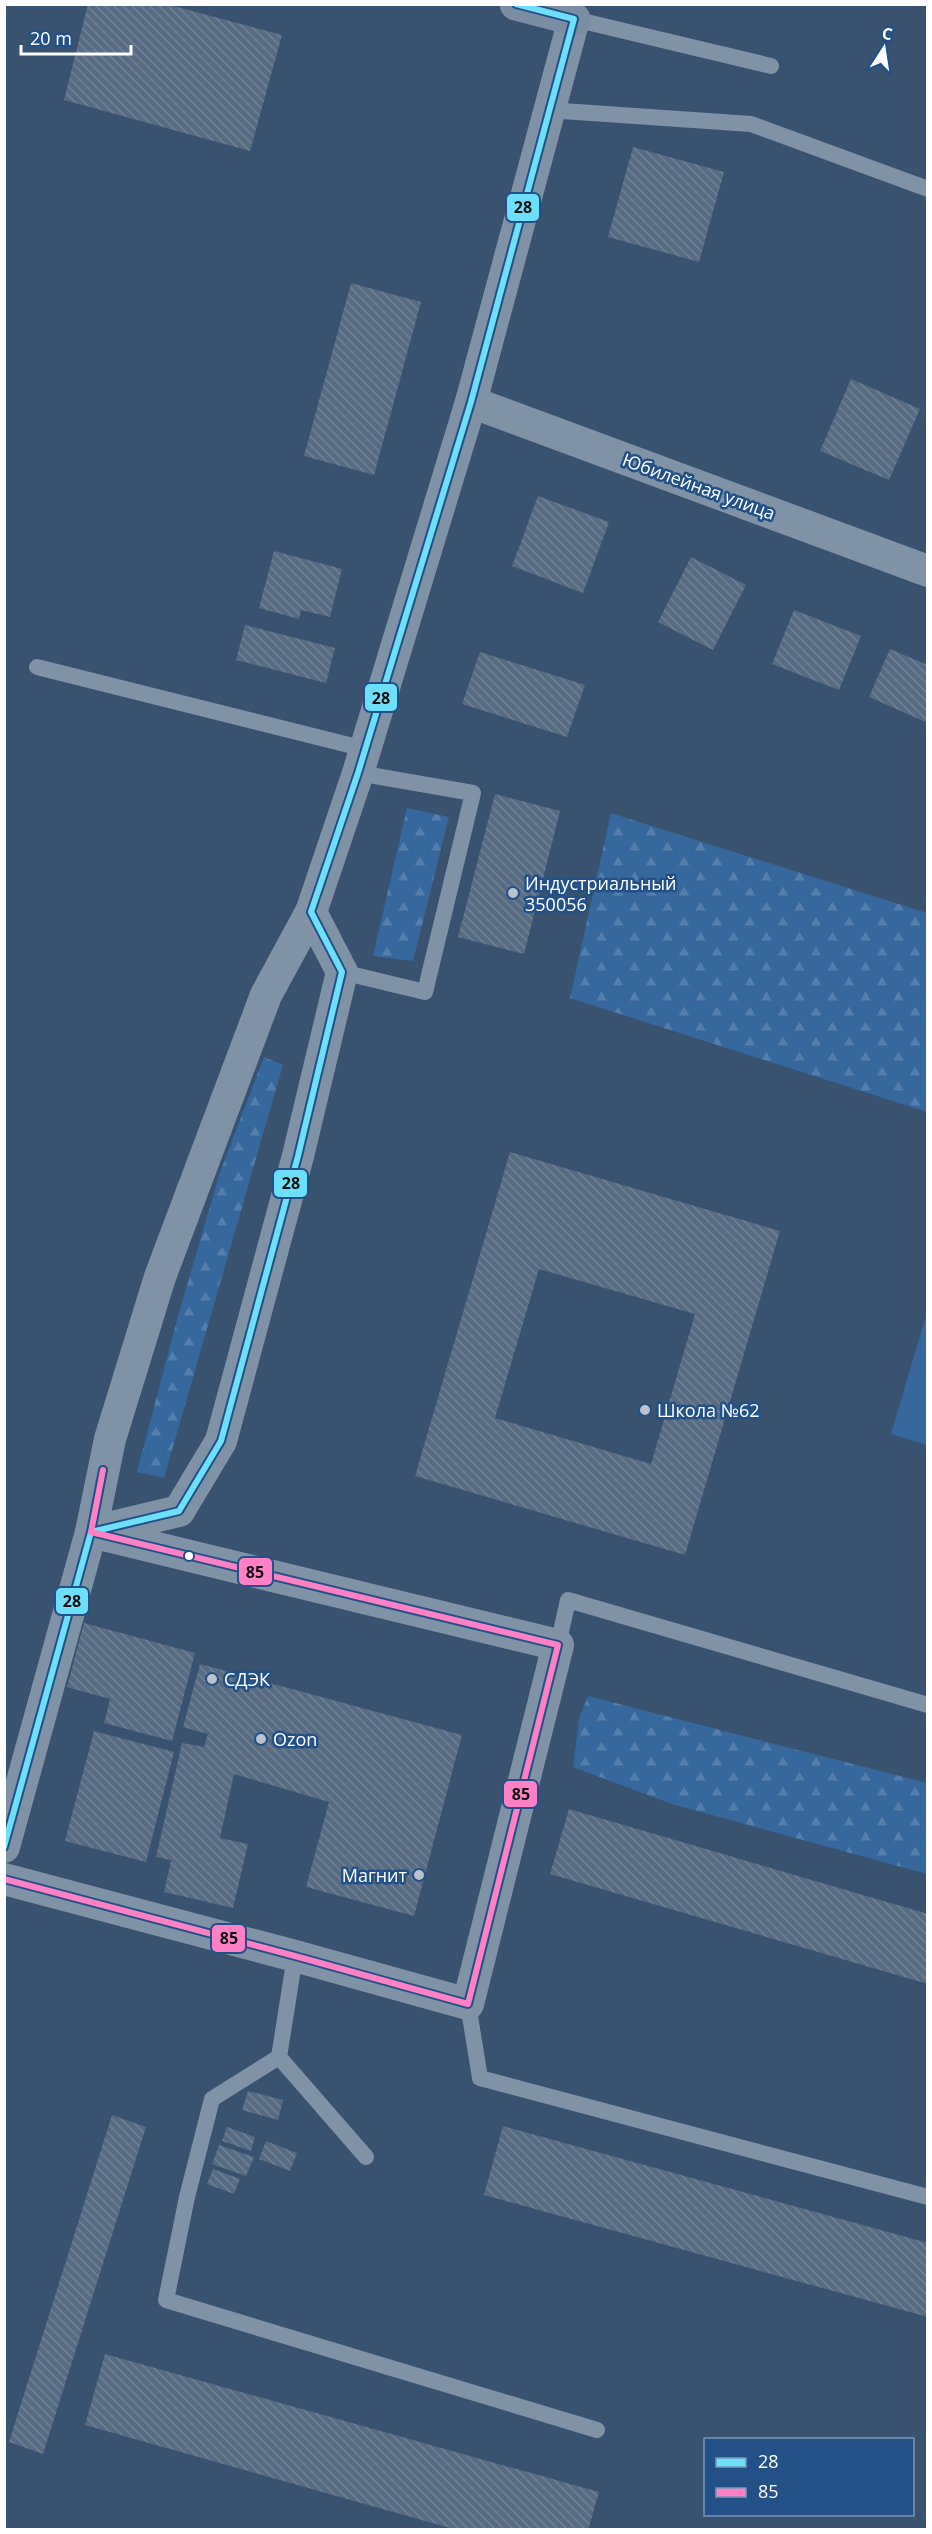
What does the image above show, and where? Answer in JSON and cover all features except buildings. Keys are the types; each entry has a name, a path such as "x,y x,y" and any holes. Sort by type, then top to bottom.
{"street":[{"path":"4,1847 91,1532 110,1439 160,1276 266,995 311,912 362,761 471,402 548,110 577,12 516,4"},
{"name":"Юбилейная улица","path":"471,402 927,571"},
{"path":"91,1532 179,1511 220,1441 298,1156 342,972 311,912"},
{"path":"4,1879 468,2004 558,1645 91,1532"}],"lane":[{"path":"577,12 771,66"},
{"path":"548,110 751,124 927,189"},
{"path":"37,667 473,793 425,992 342,972"},
{"path":"558,1645 568,1600 927,1705"},
{"path":"295,1956 279,2057 212,2099 187,2197 166,2300 597,2430"},
{"path":"468,2004 480,2078 927,2197"},
{"path":"279,2057 366,2157"}],"green space":[{"path":"407,808 449,817 413,961 373,956"},
{"path":"611,813 927,913 927,1112 570,998"},
{"path":"264,1057 283,1065 164,1478 137,1472 177,1320 220,1172"},
{"path":"927,1312 927,1445 891,1434"},
{"path":"588,1696 927,1783 927,1874 672,1804 573,1767 579,1719"}],"transit line":[{"name":"28","path":"4,1847 91,1532 179,1511 221,1441 298,1156 342,972 311,912 358,773 471,402 574,19 516,4"},
{"name":"85","path":"4,1879 468,2004 558,1645 91,1532 103,1470"}],"place":[{"name":"Индустриальный 350056","path":"513,893"},
{"name":"Школа №62","path":"645,1410"},
{"name":"СДЭК","path":"212,1679"},
{"name":"Ozon","path":"261,1739"},
{"name":"Магнит","path":"419,1875"}]}
